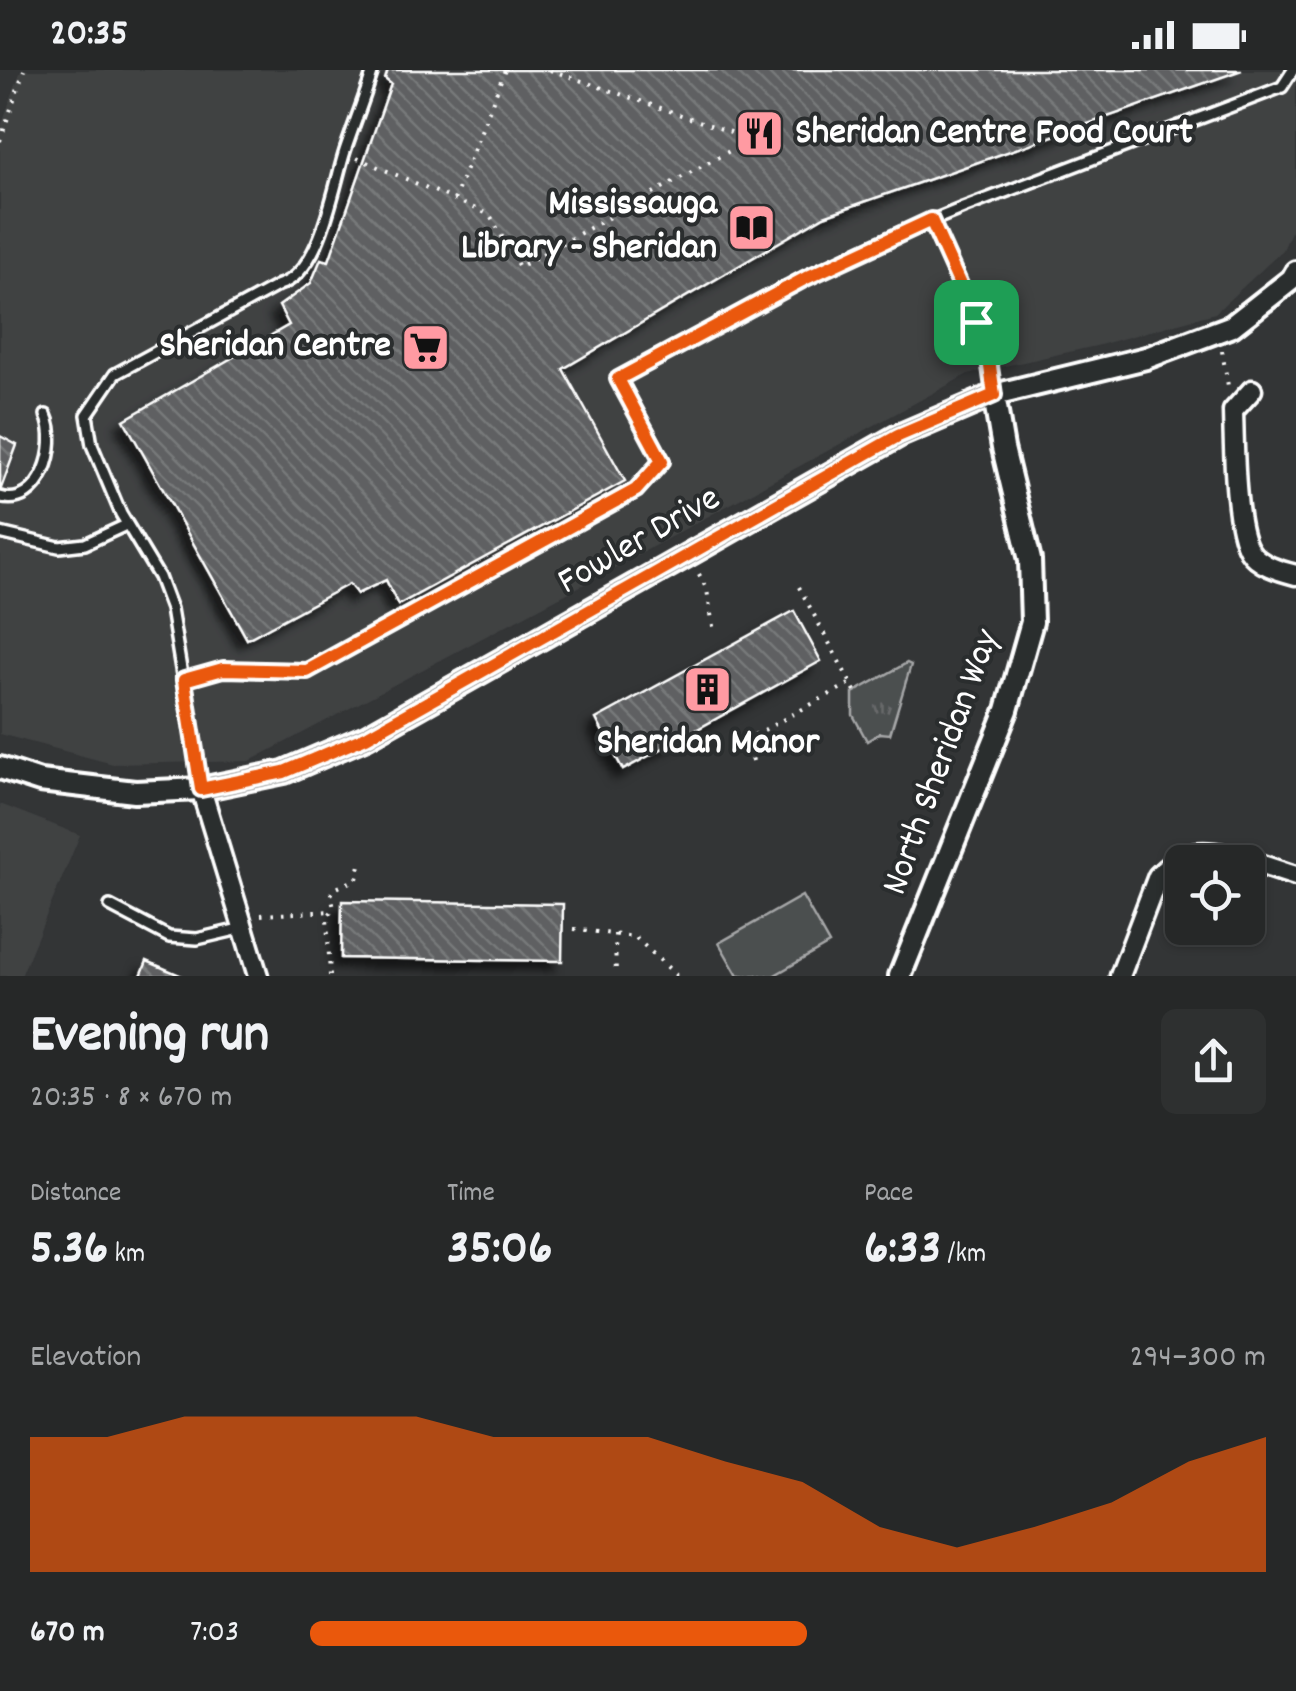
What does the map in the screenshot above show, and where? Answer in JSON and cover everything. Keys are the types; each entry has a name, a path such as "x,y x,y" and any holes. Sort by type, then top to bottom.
{"street":[{"name":"Fowler Drive","path":"1,770 40,782 135,792 201,789 284,772 366,737 898,436 994,395 1146,358 1232,326 1296,272"},
{"path":"1252,390 1233,411 1234,462 1243,535 1250,553 1265,565 1296,575"},
{"name":"North Sheridan Way","path":"900,976 1007,710 1032,622 1030,560 994,395"},
{"path":"201,789 258,976"},
{"path":"1120,976 1158,876 1188,854 1211,851 1296,876"}],"lane":[{"path":"201,789 172,609 159,577 126,524 92,444 87,415 116,374 300,273 319,238 373,70"},
{"path":"184,680 223,669 307,671 636,490 662,461 618,379 806,278 931,220 1282,87 1293,70"},
{"path":"931,220 987,345 994,395"},
{"path":"0,497 29,494 44,472 51,450 46,415"},
{"path":"0,532 60,548 85,544 126,524"},
{"path":"110,906 169,937 198,938 242,922"}],"path":[{"path":"0,141 24,70"},
{"path":"454,200 505,70"},
{"path":"344,155 364,160 490,216 519,267 752,139 550,70"},
{"path":"1219,331 1233,411"},
{"path":"690,553 707,590 714,632"},
{"path":"799,587 855,690"},
{"path":"754,761 747,739 850,682"},
{"path":"330,976 327,918 334,908 331,895 334,889 357,879 360,866"},
{"path":"242,922 332,911"},
{"path":"574,928 636,936 677,976"},
{"path":"615,934 616,976"}],"shaded area":[{"path":"21,70 1296,70 1296,220 1283,250 1215,313 1096,346 968,374 250,761 113,764 0,734 0,129"},
{"path":"0,804 80,835 21,976 0,976"}],"green space":[{"path":"907,663 911,665 890,734 880,733 867,741 853,715 853,693"},
{"path":"802,896 829,944 773,976 738,976 719,943"}],"building":[{"name":"Sheridan Centre","path":"388,70 1242,70 824,216 563,369 625,481 398,605 386,580 357,594 349,584 247,639 124,420 289,325 279,306 311,283 321,259 329,261 391,84 385,79"},
{"path":"0,436 17,445 0,491"},
{"name":"Sheridan Manor","path":"794,611 821,661 623,770 596,719"},
{"path":"342,901 563,904 562,961 341,958"},
{"path":"147,961 182,976 141,976"}],"place":[{"name":"Sheridan Centre Food Court","path":"760,134"},
{"name":"Mississauga Library - Sheridan","path":"752,227"},
{"name":"Sheridan Centre","path":"426,347"},
{"name":"Sheridan Manor","path":"708,690"}],"route":[{"path":"931,220 976,322 987,345 994,395 898,436 366,737 284,772 201,789 184,680 223,669 307,671 636,490 662,461 618,379 806,278 931,220"}]}
